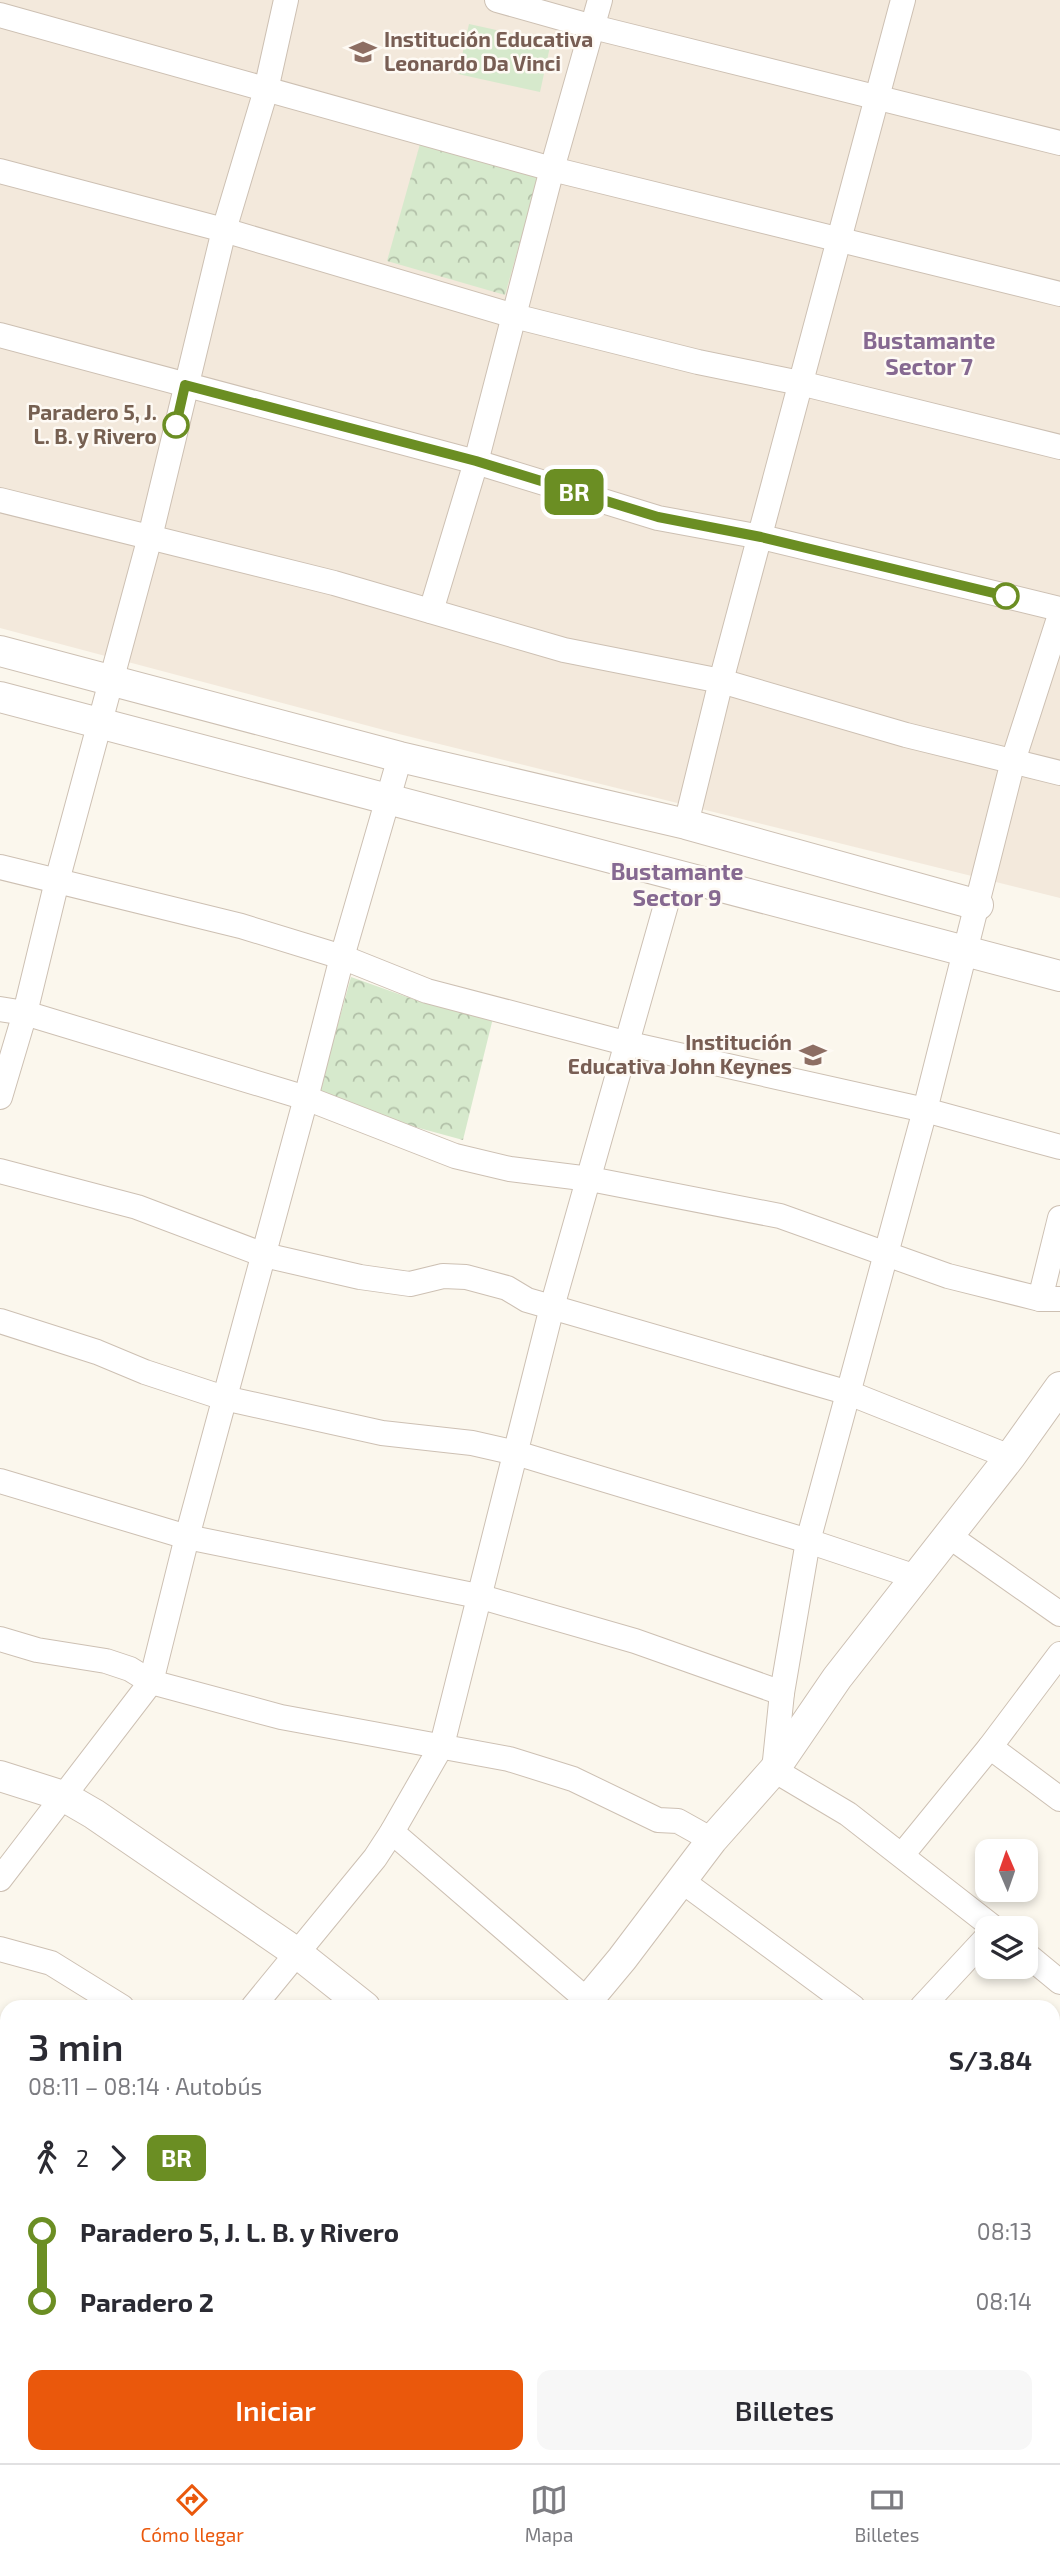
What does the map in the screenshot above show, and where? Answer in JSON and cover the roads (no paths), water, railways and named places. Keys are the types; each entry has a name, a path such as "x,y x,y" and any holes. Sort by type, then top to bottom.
{"street":[{"path":"0,1097 25,1013 57,881 150,537 185,385 225,230 266,90 286,0"},
{"path":"497,0 593,27 1060,143"},
{"path":"431,611 476,461 552,169 600,0"},
{"path":"686,824 721,681 903,0"},
{"path":"0,15 552,169 1060,294"},
{"path":"0,171 225,230 514,316 1060,447"},
{"path":"0,335 476,461 658,517 761,537 1060,609"},
{"path":"0,500 334,583 565,650 721,681 906,735 1060,773"},
{"path":"774,1770 782,1693 808,1541 925,1110 1013,761 1060,615"},
{"path":"0,651 400,757 686,824 978,905"},
{"path":"0,697 1060,976"},
{"path":"0,1880 151,1682 187,1537 342,957 400,757"},
{"path":"0,867 240,926 342,957 427,991 625,1043 925,1110 1060,1147"},
{"path":"259,2000 375,1858 393,1832 442,1745 552,1307 666,905"},
{"path":"0,1009 25,1013 306,1098 455,1156 510,1169 590,1179 780,1216 948,1276 1050,1299 1060,1218"},
{"path":"0,1171 137,1207 264,1255 360,1277 410,1284 443,1276 489,1281 527,1300 849,1393 1010,1457"},
{"path":"0,1321 97,1352 145,1372 224,1398 382,1433 471,1443 516,1453 808,1541 916,1577"},
{"path":"592,2000 712,1840 774,1770 837,1678 1010,1457 1060,1387"},
{"path":"0,1481 187,1537 478,1596 635,1641 782,1693"},
{"path":"949,1536 1060,1615"},
{"path":"0,1639 37,1650 106,1661 130,1668 151,1682 281,1717 509,1759 573,1779 658,1819 678,1821 712,1840"},
{"path":"902,1855 990,1747 1060,1654"},
{"path":"990,1747 1060,1799"},
{"path":"774,1770 848,1814 979,1916"},
{"path":"0,1776 63,1796 105,1821 297,1953 356,2000"},
{"path":"393,1832 582,2000"},
{"path":"682,1881 844,2000"},
{"path":"0,1949 51,1963 111,2000"},
{"path":"928,2000 975,1950"},
{"path":"1038,1964 1060,1982"}],"place":[{"name":"Institución Educativa Leonardo Da Vinci","path":"363,52"},
{"name":"Paradero 5, J. L. B. y Rivero","path":"176,425"},
{"name":"Institución Educativa John Keynes","path":"813,1055"}],"district":[{"name":"Bustamante Sector 7","path":"929,354"},
{"name":"Bustamante Sector 9","path":"677,885"}]}
